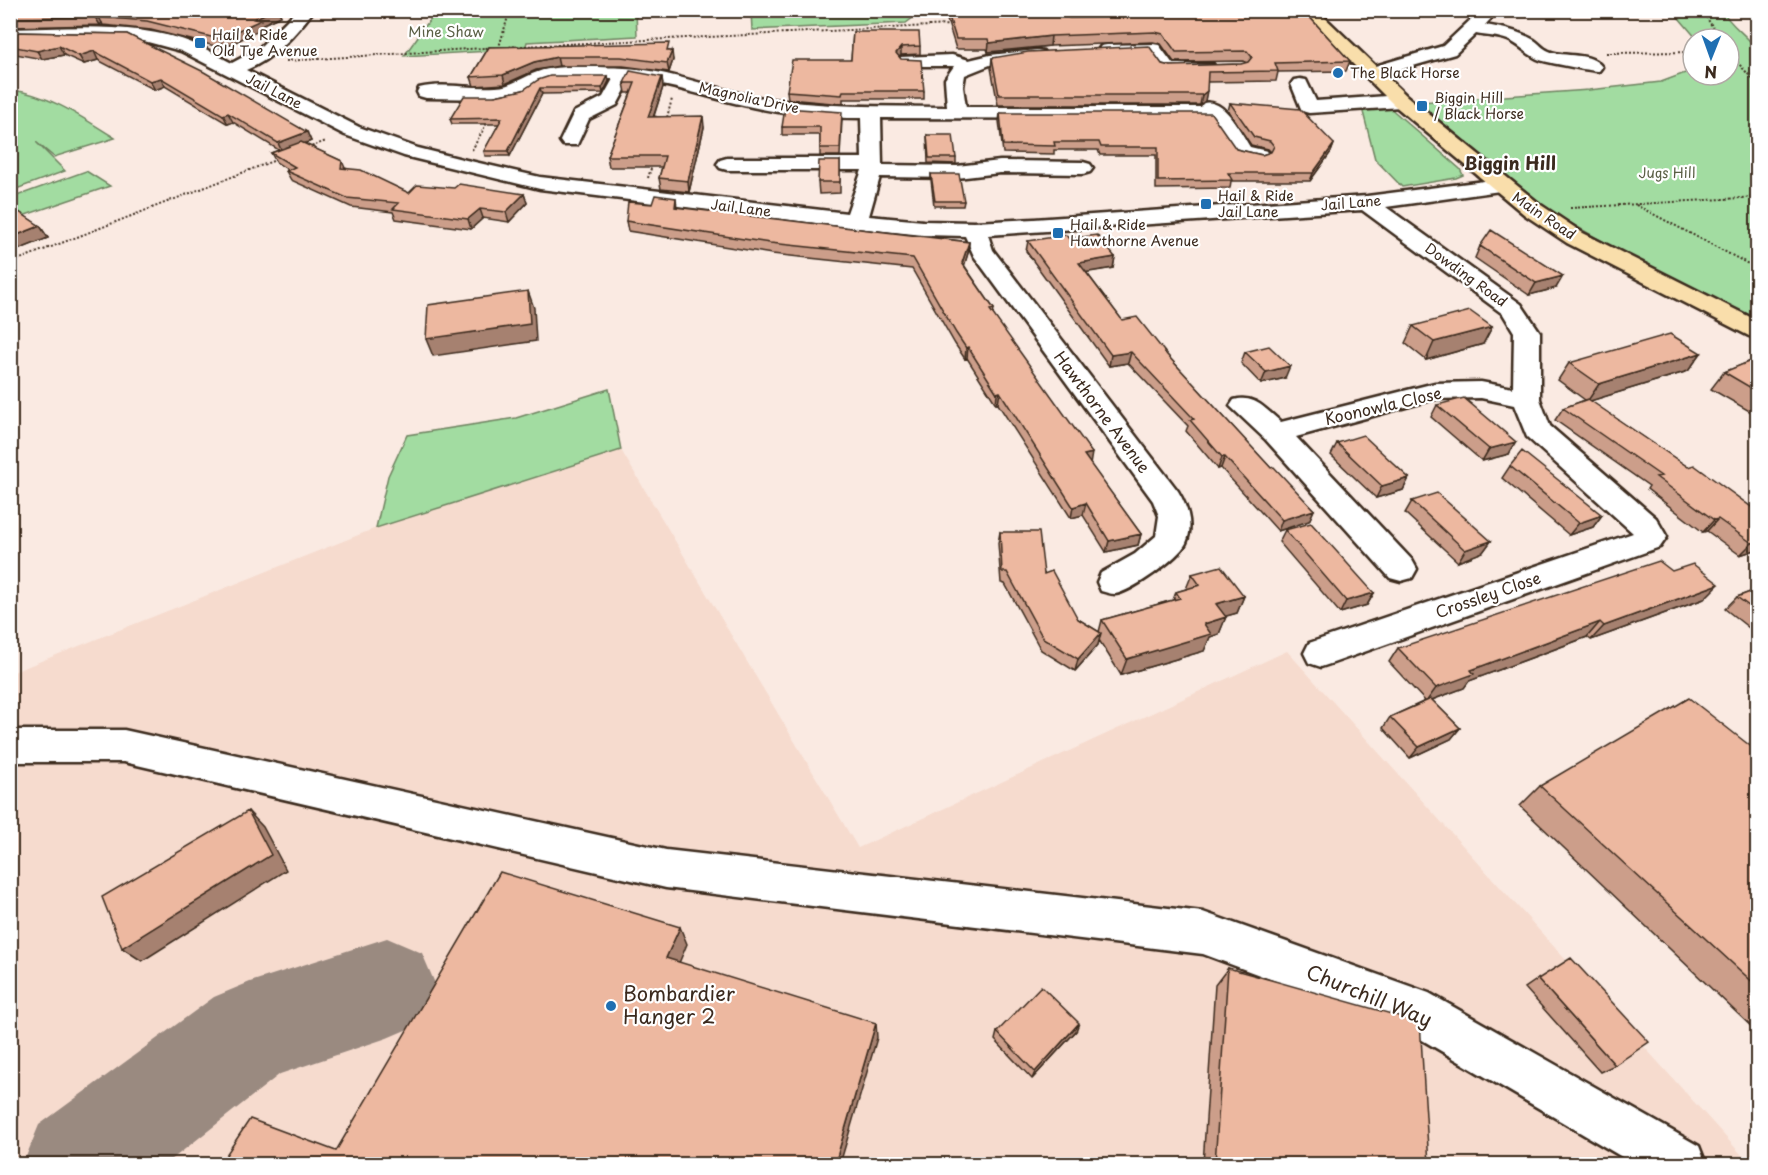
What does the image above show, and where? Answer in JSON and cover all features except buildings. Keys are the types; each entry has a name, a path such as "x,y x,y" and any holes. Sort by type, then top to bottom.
{"main road":[{"name":"Main Road","path":"1308,10 1401,100 1500,185 1533,210 1575,238 1758,331"}],"street":[{"path":"1371,73 1449,50 1491,10"},
{"path":"232,69 251,63 264,55 304,11"},
{"path":"1473,28 1510,35 1527,43 1544,56 1595,60"},
{"name":"Jail Lane","path":"10,34 87,33 144,36 187,47 351,131 411,152 540,183 923,228 974,229 1367,202 1500,185"},
{"path":"1087,52 1153,49 1168,69 1226,68"},
{"path":"958,112 954,79 958,71 968,65 990,60 1048,57"},
{"path":"907,61 952,60 968,65"},
{"path":"570,141 581,116 588,110 610,101 626,73"},
{"name":"Magnolia Drive","path":"426,92 439,94 503,92 518,89 532,79 550,74 626,73 797,109 871,113 1212,110 1224,120 1243,152 1260,154"},
{"path":"1300,84 1309,106 1334,108 1355,103 1401,100"},
{"path":"692,106 702,96 712,91"},
{"path":"856,221 872,167 871,113"},
{"path":"727,164 872,167 957,172 1000,167 1083,168"},
{"name":"Dowding Road","path":"1367,202 1519,316 1527,332 1526,399 1533,424 1543,436 1651,533"},
{"name":"Hawthorne Avenue","path":"974,229 982,251 1167,498 1174,516 1171,542 1146,562 1113,582"},
{"name":"Koonowla Close","path":"1276,433 1435,391 1481,390 1526,399"},
{"path":"1244,406 1276,433 1401,569"},
{"name":"Crossley Close","path":"1321,653 1649,539 1651,533"},
{"name":"Churchill Way","path":"10,746 124,746 666,868 1203,933 1413,1009 1682,1164"}],"path":[{"path":"499,47 510,10"},
{"path":"1072,18 1110,18 1106,10"},
{"path":"1702,10 1712,27"},
{"path":"251,63 499,47 959,24"},
{"path":"1595,60 1681,53"},
{"path":"1741,66 1758,85"},
{"path":"663,128 677,82"},
{"path":"463,166 503,92"},
{"path":"308,147 351,131"},
{"path":"10,263 287,156"},
{"path":"642,196 653,162"},
{"path":"1533,210 1758,197"},
{"path":"1634,204 1758,269"}],"shaded area":[{"path":"621,450 858,848 1287,651 1750,1164 11,1164 11,673 376,528"}],"green space":[{"path":"751,10 922,11 906,23 752,30"},
{"name":"Mine Shaw","path":"436,11 636,11 637,36 527,42 525,49 404,56"},
{"name":"Jugs Hill","path":"1673,11 1723,11 1736,27 1687,27"},
{"name":"Jugs Hill","path":"1741,32 1757,50 1757,329 1537,204 1419,102 1589,90 1661,82 1681,75 1681,87 1741,87"},
{"path":"11,90 39,96 52,102 115,138 54,157 36,142 65,171 11,191"},
{"path":"1388,106 1460,169 1463,175 1402,187 1375,159 1362,108"},
{"path":"86,171 110,186 11,220 11,198"},
{"path":"609,389 621,450 376,528 388,476 407,435 516,418"}],"taxiway":[{"path":"78,1164 250,1033 387,988"}],"place":[{"name":"Hail & Ride Old Tye Avenue","path":"200,43"},
{"name":"The Black Horse","path":"1338,73"},
{"name":"Biggin Hill / Black Horse","path":"1422,106"},
{"name":"Hail & Ride Jail Lane","path":"1206,204"},
{"name":"Hail & Ride Hawthorne Avenue","path":"1058,233"},
{"name":"Bombardier Hanger 2","path":"611,1006"}],"district":[{"name":"Biggin Hill","path":"1510,164"}]}
